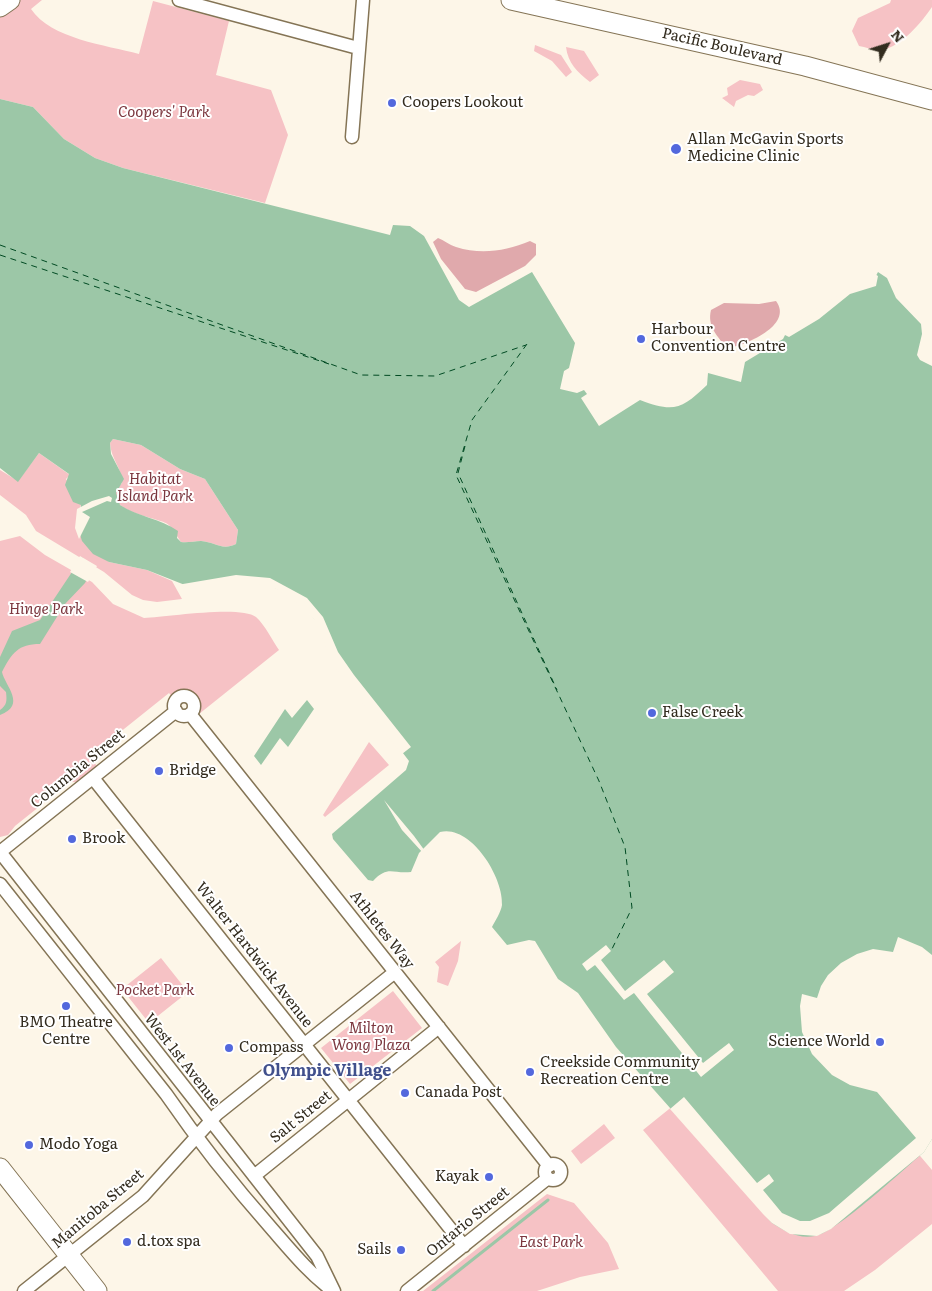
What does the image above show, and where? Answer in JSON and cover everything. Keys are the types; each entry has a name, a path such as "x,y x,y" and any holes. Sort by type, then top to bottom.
{"main road":[{"path":"0,7 10,0"},
{"name":"Pacific Boulevard","path":"511,0 805,66 932,100"},
{"path":"0,1168 97,1291"}],"street":[{"path":"179,0 358,48"},
{"path":"352,137 363,0"},
{"path":"186,696 194,704 190,714 181,715 176,711 176,700 186,696"},
{"name":"Columbia Street","path":"0,852 176,711"},
{"name":"Athletes Way","path":"190,714 439,1027 548,1172"},
{"name":"Walter Hardwick Avenue","path":"93,778 464,1246"},
{"name":"West 1st Avenue","path":"0,852 317,1256 334,1291"},
{"name":"West 1st Avenue","path":"0,884 166,1094 243,1197 304,1267 334,1291"},
{"name":"Manitoba Street","path":"24,1291 143,1196 217,1114 395,972"},
{"name":"Salt Street","path":"254,1176 439,1027"},
{"name":"Ontario Street","path":"407,1291 464,1246 548,1172"}],"green space":[{"name":"Coopers' Park","path":"0,0 42,0 31,9 40,19 52,27 65,34 96,44 139,54 153,1 229,21 216,75 271,90 288,135 265,203 123,168 95,158 64,139 33,107 0,99"},
{"path":"891,0 932,0 932,7 917,27 897,44 882,50 859,46 852,31 858,18 890,3"},
{"path":"535,45 561,55 572,72 566,77 552,61 534,51"},
{"path":"566,47 584,51 599,75 590,82 585,78 571,62"},
{"path":"740,80 760,84 763,90 754,96 748,95 736,101 734,107 722,98 728,95 727,88"},
{"name":"Habitat Island Park","path":"113,439 141,445 180,469 205,479 238,530 236,544 227,547 201,541 181,542 168,524 129,511 121,506 116,499 116,492 122,483 122,478 112,454 110,443"},
{"name":"Habitat Island Park","path":"39,453 70,475 66,479 81,505 78,513 109,562 147,570 172,581 182,599 157,602 143,600 132,595 104,572 36,531 26,515 0,495 0,470 18,481"},
{"name":"Hinge Park","path":"20,536 45,555 92,582 113,604 144,618 220,612 248,614 259,620 279,650 199,714 195,699 191,694 183,692 173,698 169,693 89,757 97,766 76,782 70,782 15,826 8,835 0,837 0,541"},
{"path":"369,742 389,765 325,817 323,815"},
{"path":"461,941 458,961 448,986 437,982 439,967 435,962"},
{"name":"Pocket Park","path":"161,958 188,992 149,1023 122,989"},
{"name":"Milton Wong Plaza","path":"393,991 422,1028 350,1084 321,1048"},
{"path":"684,1097 910,1144 932,1170 932,1224 875,1270 844,1291 778,1291 643,1130"},
{"path":"604,1124 615,1138 581,1164 571,1151"},
{"name":"East Park","path":"547,1194 574,1203 608,1243 619,1269 580,1277 537,1291 423,1291"}],"shaded area":[{"name":"False Creek","path":"0,99 33,107 64,139 95,158 123,168 390,235 393,225 410,226 424,236 459,300 469,307 532,272 575,343 569,368 564,371 560,389 577,393 584,390 587,394 581,398 599,426 640,400 661,407 684,404 707,385 708,373 741,382 745,362 783,339 786,333 849,292 871,285 878,272 887,278 896,298 921,324 922,334 917,355 920,360 932,366 932,1139 924,1152 854,1212 825,1232 809,1237 798,1236 772,1223 616,1047 578,993 558,979 535,941 529,940 507,945 492,927 502,905 501,894 498,881 491,868 474,844 463,836 452,832 440,832 419,853 411,872 391,871 383,873 373,881 368,880 333,839 332,834 406,770 409,761 336,665 321,626 293,596 259,581 229,580 190,587 147,570 109,562 93,554 82,541 78,528 81,505 73,502 65,485 69,474 39,453 18,482 0,468","holes":["113,439 141,445 180,469 205,479 238,530 236,544 227,547 201,541 181,542 177,538 178,531 120,505 116,493 124,479 111,454 110,443"]},
{"path":"438,238 456,247 475,251 493,251 530,241 536,244 536,255 525,266 476,292 465,289 441,259 433,242"},
{"path":"776,301 780,310 773,326 765,333 745,343 727,348 716,335 710,321 711,310 724,303 759,304"},
{"path":"82,557 90,573 85,583 65,604 40,644 32,644 16,651 2,672 13,701 8,711 0,715 0,710 6,702 6,692 0,686 0,657 12,631 40,620"},
{"path":"307,700 314,709 288,747 280,738 261,765 254,756 285,709 292,718"}],"pier":[{"path":"873,273 878,276 876,286 850,294 819,319 789,337 783,334 792,323 847,290 870,283 873,280"},
{"path":"109,496 112,498 111,502 107,501 82,512 90,517 79,539 75,528 77,509 92,501"},
{"path":"80,556 97,566 88,582 70,572"},
{"path":"236,575 270,578 307,598 323,617 338,652 354,675 411,747 402,754 334,666 314,619 291,598 276,589 258,584 229,583 186,588 177,585"},
{"path":"384,800 414,836 425,851 423,853 402,830"},
{"path":"898,937 922,947 932,955 932,1139 924,1152 831,1229 817,1236 790,1234 772,1223 763,1214 670,1109 684,1097 757,1183 769,1174 774,1181 763,1190 782,1213 800,1221 810,1221 829,1213 916,1138 877,1092 850,1085 832,1075 812,1054 802,1032 800,1006 802,994 817,998 821,986 828,975 841,963 857,954 873,949 893,952"},
{"path":"606,945 611,951 601,960 625,991 664,960 674,972 647,994 703,1063 729,1043 734,1050 701,1077 634,993 624,1000 595,965 587,971 582,964"}],"waterway":[{"path":"433,1291 548,1200"}],"ferry route":[{"path":"0,245 361,375 435,376 526,345"},
{"path":"0,255 329,364"},
{"path":"527,344 472,420 456,475 599,781 625,847 632,908 611,951"},
{"path":"465,446 458,473 557,690"}],"place":[{"name":"Coopers Lookout","path":"392,103"},
{"name":"Allan McGavin Sports Medicine Clinic","path":"676,149"},
{"name":"Harbour Convention Centre","path":"641,339"},
{"name":"False Creek","path":"652,713"},
{"name":"Bridge","path":"159,771"},
{"name":"Brook","path":"72,839"},
{"name":"BMO Theatre Centre","path":"66,1006"},
{"name":"Science World","path":"880,1042"},
{"name":"Compass","path":"229,1048"},
{"name":"Creekside Community Recreation Centre","path":"530,1072"},
{"name":"Canada Post","path":"405,1093"},
{"name":"Modo Yoga","path":"29,1145"},
{"name":"Kayak","path":"489,1177"},
{"name":"d.tox spa","path":"127,1242"},
{"name":"Sails","path":"401,1250"}],"district":[{"name":"Olympic Village","path":"327,1071"}]}
